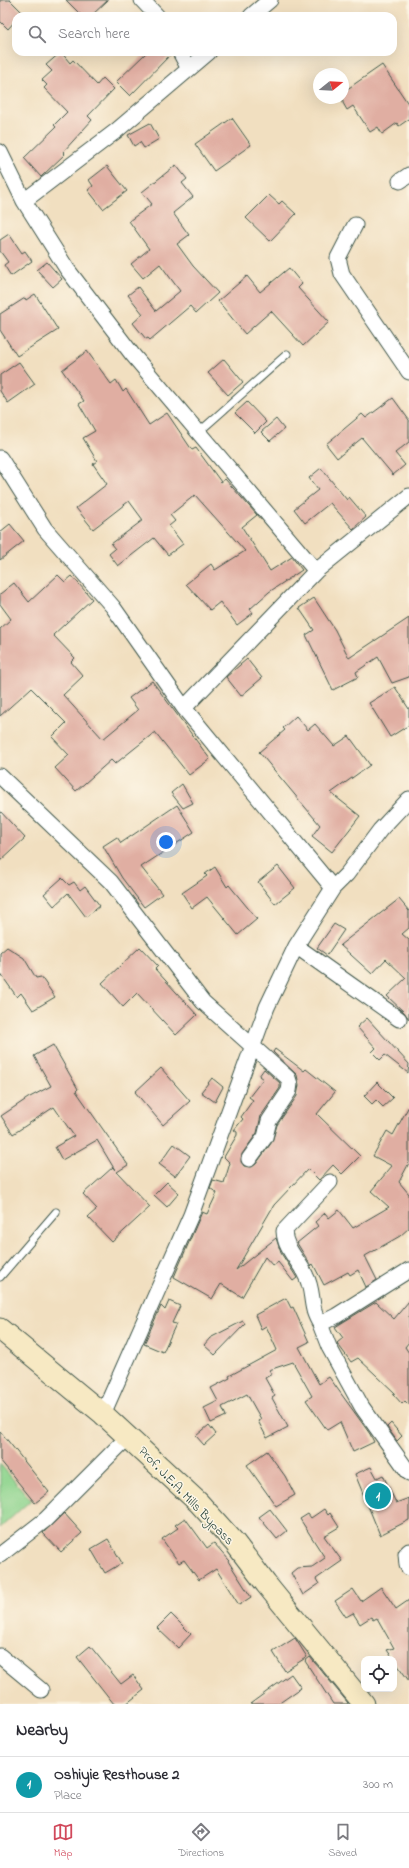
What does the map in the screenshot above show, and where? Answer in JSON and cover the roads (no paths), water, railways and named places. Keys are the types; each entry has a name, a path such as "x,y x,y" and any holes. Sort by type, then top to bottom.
{"street":[{"path":"142,0 152,12"},
{"path":"256,12 270,0"},
{"path":"182,56 189,69"},
{"path":"24,201 116,131 204,56"},
{"path":"0,152 24,201 67,269 132,354 316,571"},
{"path":"355,226 338,258 342,274 409,372"},
{"path":"0,458 45,529 112,607 184,708 333,888"},
{"path":"184,708 316,571 409,496"},
{"path":"0,776 111,882 203,1002 288,1078 290,1084 288,1091 269,1121 265,1137 249,1158"},
{"path":"103,1414 191,1215 252,1045 267,1007 296,946 333,888 347,874 380,830 409,799"},
{"path":"296,946 399,1019"},
{"path":"330,1182 284,1231 284,1239 310,1284 314,1311 329,1347 362,1408 409,1473"},
{"path":"320,1324 336,1316 409,1270"},
{"name":"Prof. J.E.A. Mills Bypass","path":"0,1329 129,1436 199,1503 235,1543 266,1584 364,1704"},
{"path":"0,1555 45,1520 129,1436"},
{"path":"409,1551 406,1554 407,1565 409,1568"},
{"path":"0,1656 41,1690"}],"lane":[{"path":"199,432 287,354"},
{"path":"0,1277 56,1212"}],"place":[{"name":"Oshiyie Resthouse 2","path":"378,1496"}]}
